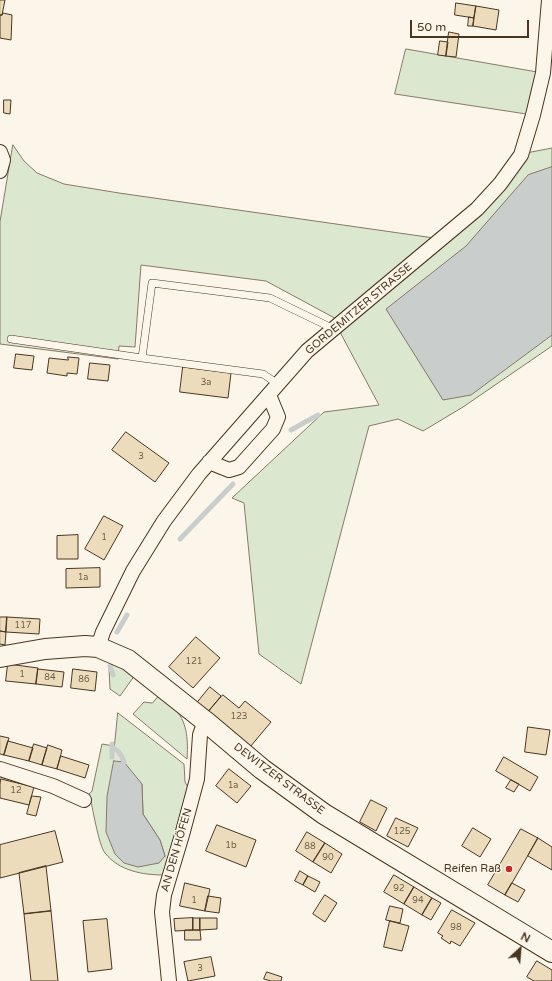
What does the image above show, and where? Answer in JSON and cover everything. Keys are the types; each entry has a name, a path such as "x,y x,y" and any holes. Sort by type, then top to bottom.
{"street":[{"name":"GORDEMITZER STRASSE","path":"98,647 103,632 133,572 164,521 209,462 307,351 477,209 500,184 521,155 533,115 543,73 549,0"},
{"path":"0,152 3,160 0,171"},
{"path":"209,462 229,470 239,468 273,429 278,417 274,390"},
{"name":"DEWITZER STRASSE","path":"0,657 45,649 74,646 98,647 122,658 137,667 262,769 324,814 552,952"},
{"name":"AN DEN HÖFEN","path":"169,981 162,912 164,895 197,779 200,735 205,721"},
{"path":"0,769 53,786 84,800"}],"lane":[{"path":"142,358 152,283 270,298 334,329"},
{"path":"11,339 263,374 274,390"}],"green space":[{"path":"406,49 543,73 533,115 395,94"},
{"path":"13,145 24,161 37,173 64,184 441,239 521,154 552,148 552,346 463,407 423,431 398,419 369,426 301,684 259,654 244,503 232,498 324,412 379,405 341,334 342,322 266,281 141,265 135,347 119,346 118,359 0,344 0,222"},
{"path":"116,663 135,675 120,696 110,689 109,668"},
{"path":"159,696 176,710 183,721 187,740 187,759 133,714 144,702 152,703"},
{"path":"118,713 184,764 185,782 189,789 164,875 140,873 124,868 111,859 102,848 89,794 92,791 102,744 114,746","holes":["114,761 142,784 143,814 160,840 165,856"]}],"shaded area":[{"path":"552,167 552,335 471,395 443,400 386,309 466,246 528,175"},
{"path":"114,761 124,762 142,784 143,814 160,840 165,856 159,863 138,867 124,863 115,854 106,832 107,797"}],"building":[{"path":"0,0 5,0 2,15 0,15"},
{"path":"456,3 476,6 474,18 455,15"},
{"path":"476,6 499,10 496,30 473,26"},
{"path":"3,13 12,15 11,40 0,38 0,15"},
{"path":"469,17 474,18 473,26 468,26"},
{"path":"449,32 459,34 456,57 446,56"},
{"path":"440,41 448,42 446,56 438,55"},
{"path":"4,100 11,100 10,114 4,113"},
{"path":"16,354 34,356 32,370 14,368"},
{"path":"68,357 79,358 77,374 67,373 67,376 47,373 49,358 68,360"},
{"path":"90,363 110,365 108,381 88,379"},
{"path":"183,367 231,373 228,398 180,392"},
{"path":"126,432 169,463 155,482 112,450"},
{"path":"104,516 123,526 104,560 85,549"},
{"path":"78,535 78,559 57,559 57,536"},
{"path":"100,568 100,587 66,588 66,569"},
{"path":"0,617 7,617 6,632 0,631"},
{"path":"7,617 40,619 39,634 6,632"},
{"path":"0,631 6,632 5,645 0,644"},
{"path":"196,637 220,658 193,688 169,667"},
{"path":"8,664 38,668 36,684 6,681"},
{"path":"38,669 64,672 62,687 36,684"},
{"path":"73,669 97,672 95,691 71,688"},
{"path":"210,687 221,696 208,712 197,703"},
{"path":"223,695 239,708 245,701 271,722 250,747 208,712"},
{"path":"528,727 550,730 546,755 525,752"},
{"path":"0,736 9,738 4,755 0,754"},
{"path":"8,741 33,748 29,761 4,755"},
{"path":"34,744 47,748 42,765 29,761"},
{"path":"48,745 62,750 57,769 42,765"},
{"path":"61,756 89,765 85,778 57,769"},
{"path":"504,757 538,777 530,791 496,771"},
{"path":"229,769 251,786 237,803 216,786"},
{"path":"1,779 34,787 29,805 0,798"},
{"path":"511,780 519,784 514,792 506,788"},
{"path":"32,796 41,797 36,816 27,814"},
{"path":"371,800 387,808 376,831 360,822"},
{"path":"396,818 418,828 408,847 387,836"},
{"path":"217,825 256,840 246,867 206,851"},
{"path":"473,828 491,839 480,857 462,846"},
{"name":"Reifen Raß","path":"521,829 538,838 505,895 488,885"},
{"path":"55,831 63,862 0,878 0,845"},
{"path":"307,832 325,843 313,862 296,851"},
{"path":"538,838 552,847 552,870 528,856"},
{"path":"325,843 342,854 331,873 313,862"},
{"path":"46,866 51,911 24,914 19,873"},
{"path":"300,871 308,876 303,885 295,881"},
{"path":"394,875 414,887 404,904 384,892"},
{"path":"308,876 320,882 315,892 303,885"},
{"path":"185,883 210,889 205,911 180,906"},
{"path":"512,883 525,890 518,902 505,895"},
{"path":"414,887 432,898 422,915 404,904"},
{"path":"325,895 337,903 325,922 313,914"},
{"path":"208,896 221,898 219,913 205,911"},
{"path":"432,898 441,903 431,920 422,915"},
{"path":"390,906 403,909 400,923 386,920"},
{"path":"452,910 475,923 460,946 451,941 450,944 441,938 443,936 438,933"},
{"path":"51,911 58,981 31,981 24,914"},
{"path":"193,918 200,918 200,930 193,930"},
{"path":"193,918 193,930 175,931 174,919"},
{"path":"200,918 217,918 217,929 200,930"},
{"path":"107,919 112,969 88,972 83,921"},
{"path":"390,921 409,926 402,951 384,947"},
{"path":"185,930 200,930 201,940 185,940"},
{"path":"211,957 215,976 188,981 184,962"},
{"path":"537,961 552,970 552,981 534,981 527,977"},
{"path":"267,972 282,977 281,981 264,979"}],"waterway":[{"path":"291,430 318,415"},
{"path":"180,539 233,484"},
{"path":"117,632 127,615"},
{"path":"110,666 113,675"},
{"path":"112,744 112,757"},
{"path":"112,748 118,751 124,762"}],"place":[{"name":"Reifen Raß","path":"509,869"}]}
